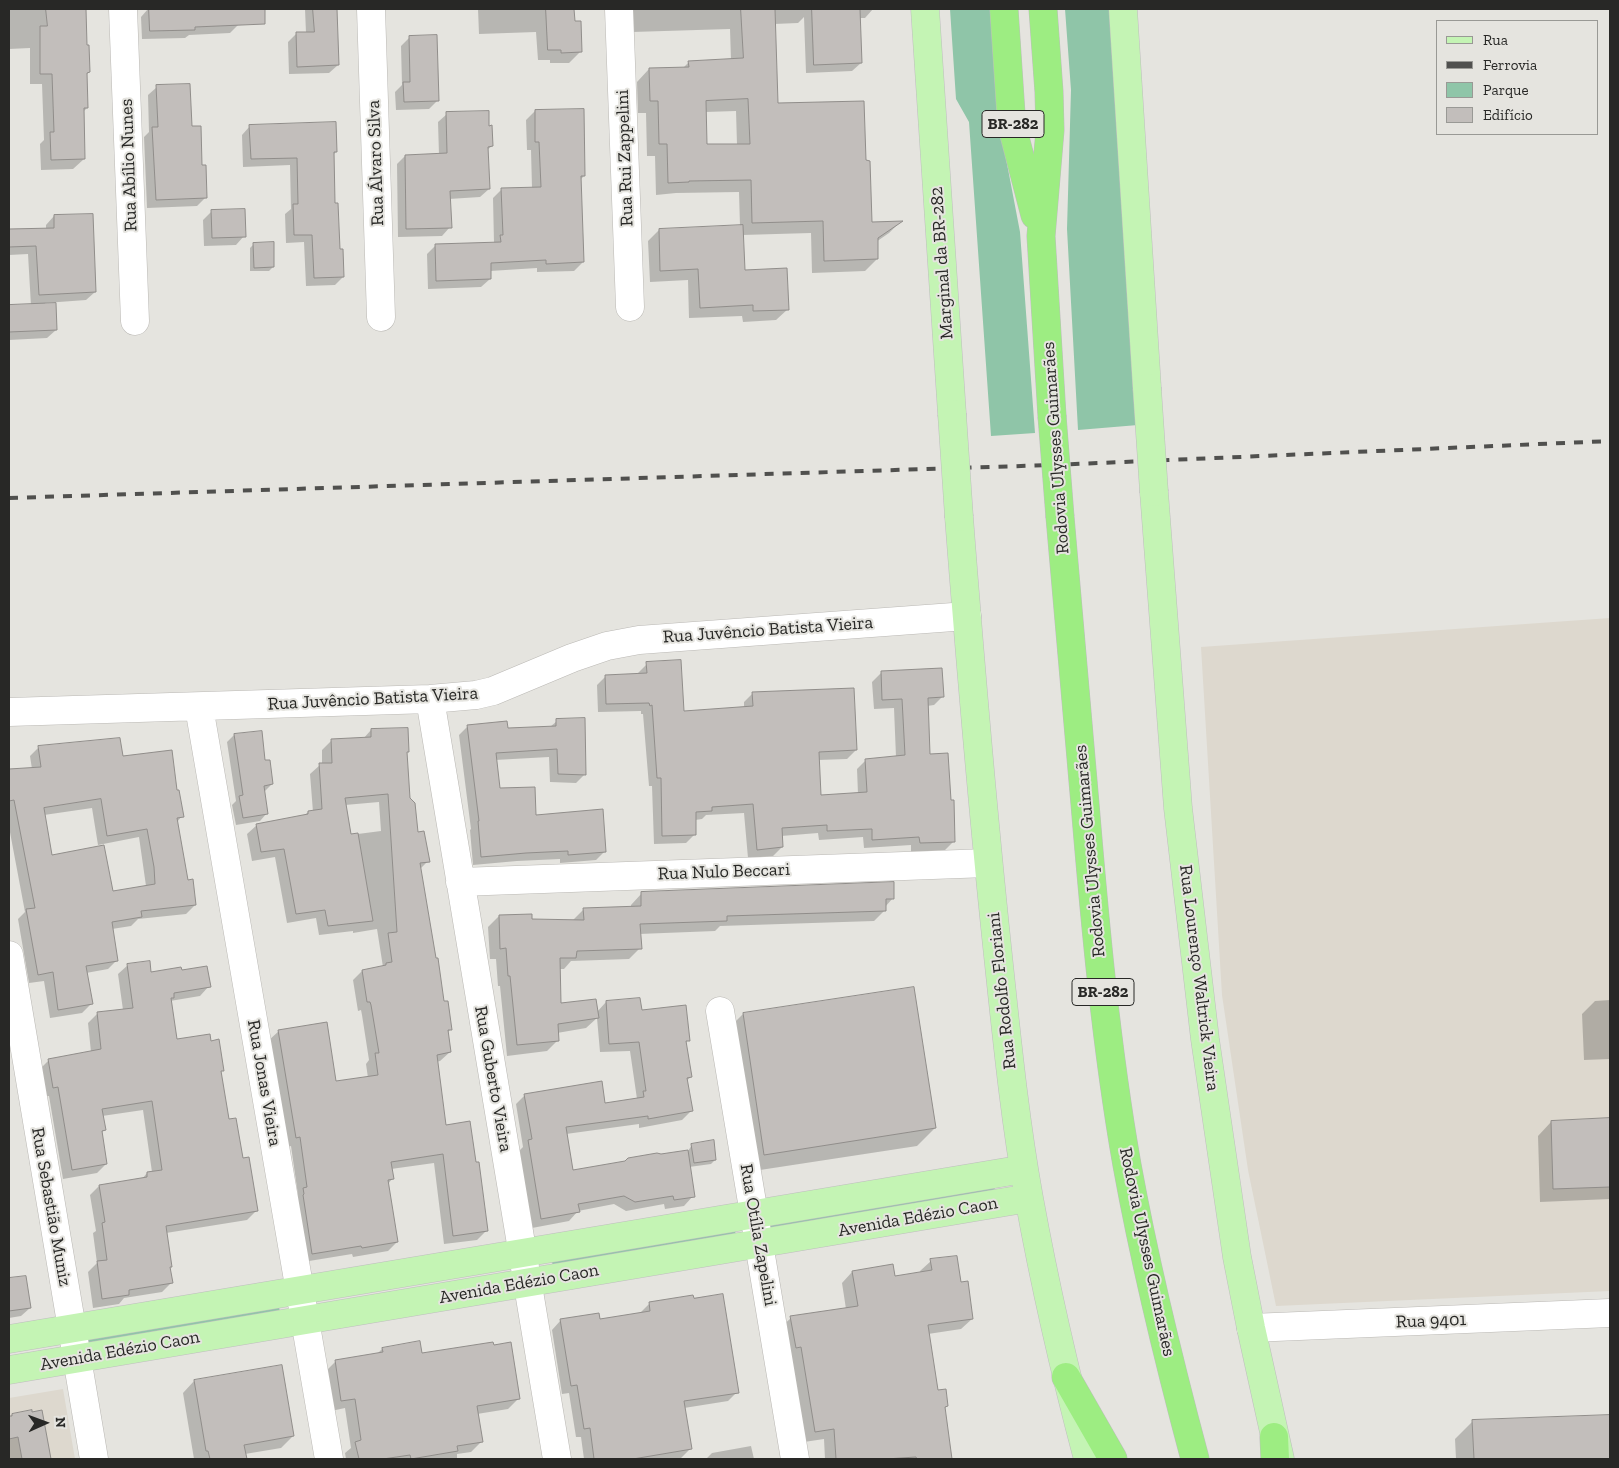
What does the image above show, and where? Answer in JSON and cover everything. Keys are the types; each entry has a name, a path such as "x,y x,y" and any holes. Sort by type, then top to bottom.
{"highway":[{"name":"Rodovia Ulysses Guimarães","path":"1004,9 1014,134 1041,236"},
{"name":"Rodovia Ulysses Guimarães","path":"1043,9 1050,130 1041,236 1052,416 1091,873 1114,1079 1127,1165 1170,1364 1195,1459"},
{"path":"1066,1378 1113,1459"}],"main road":[{"name":"Marginal da BR-282","path":"925,9 959,517"},
{"name":"Rua Lourenço Waltrick Vieira","path":"1123,9 1154,492 1178,808 1205,1039 1237,1257 1276,1452"},
{"name":"Rua Rodolfo Floriani","path":"959,517 988,863 1004,1017 1024,1170 1066,1378 1088,1459"},
{"name":"Avenida Edézio Caon","path":"9,1339 1024,1170"},
{"name":"Avenida Edézio Caon","path":"9,1370 1029,1198"}],"street":[{"name":"Rua Abílio Nunes","path":"123,9 135,321"},
{"name":"Rua Álvaro Silva","path":"371,9 381,317"},
{"name":"Rua Rui Zappelini","path":"619,9 630,307"},
{"name":"Rua Juvêncio Batista Vieira","path":"9,712 430,699 476,695 493,691 572,658 607,646 639,640 967,616"},
{"name":"Rua Guberto Vieira","path":"430,699 557,1459"},
{"name":"Rua Jonas Vieira","path":"199,707 329,1459"},
{"name":"Rua Nulo Beccari","path":"460,882 988,863"},
{"name":"Rua Sebastião Muniz","path":"9,955 94,1459"},
{"name":"Rua Otília Zapelini","path":"720,1011 796,1459"},
{"name":"Rua 9401","path":"1251,1328 1610,1313"}],"shaded area":[{"path":"1610,618 1610,1291 1276,1306 1248,1170 1222,995 1201,647"},
{"path":"63,1389 75,1459 9,1459 9,1398"}],"green space":[{"path":"950,9 992,9 1000,127 1020,232 1035,433 991,436 969,122 956,99"},
{"path":"1065,9 1111,9 1138,425 1078,430 1067,229 1071,90"},
{"path":"994,1186 995,1190 773,1231 768,1225"},
{"path":"735,1231 736,1235 553,1266 552,1262 555,1259"},
{"path":"279,1307 280,1312 88,1347 86,1337"}],"building":[{"path":"46,9 86,9 90,72 87,73 88,108 84,108 85,159 51,160 50,132 54,132 52,74 40,74 40,26 47,26"},
{"path":"149,9 265,9 265,24 195,27 195,30 150,31"},
{"path":"313,9 337,9 339,65 297,67 296,32 314,32"},
{"path":"546,9 574,9 575,21 581,21 582,52 561,53 561,50 548,50"},
{"path":"741,9 775,9 778,103 864,101 866,160 870,161 872,222 903,221 878,238 878,259 824,261 823,221 752,223 751,180 668,183 667,144 659,144 658,101 650,101 649,68 689,67 688,61 743,58","holes":["748,99 750,144 707,144 706,101"]},
{"path":"812,9 860,9 862,63 814,65"},
{"path":"437,35 439,101 404,102 403,82 410,82 409,36"},
{"path":"190,84 192,126 201,126 202,165 206,165 207,198 156,200 152,127 158,127 156,85"},
{"path":"584,109 585,176 581,176 584,262 546,264 546,260 491,263 491,279 436,281 435,244 501,242 500,235 503,235 501,188 541,187 539,142 535,142 535,110"},
{"path":"489,111 489,126 492,125 493,146 488,147 490,189 450,191 452,228 406,229 405,155 447,153 446,112"},
{"path":"336,122 337,152 334,152 335,203 338,203 340,249 343,249 344,277 314,278 312,235 294,235 293,204 298,204 297,158 251,159 249,125"},
{"path":"245,209 246,237 212,238 211,210"},
{"path":"93,214 96,292 39,295 36,246 9,247 9,229 54,228 54,215"},
{"path":"743,225 745,270 787,268 789,310 753,311 753,305 700,308 698,269 660,271 659,229"},
{"path":"274,242 274,267 254,268 253,243"},
{"path":"56,303 57,330 9,332 9,305"},
{"path":"681,660 684,711 753,706 752,692 854,688 857,750 819,752 821,795 867,792 865,759 905,755 902,699 882,700 881,671 942,668 944,697 928,698 930,754 948,753 951,800 954,800 955,842 920,843 919,837 872,840 872,829 827,831 827,825 782,828 783,847 757,850 753,804 712,807 712,811 696,812 696,835 662,836 661,778 657,778 652,705 650,706 649,703 606,704 605,675 647,673 646,662"},
{"path":"585,718 586,775 558,774 557,749 496,753 500,788 535,787 536,815 603,809 606,852 568,855 568,851 481,857 479,821 467,725 507,721 508,728 556,726 556,719"},
{"path":"408,728 409,752 407,752 410,798 415,803 418,832 424,831 430,862 420,863 444,1001 448,1001 452,1030 448,1030 451,1052 437,1055 446,1125 470,1121 476,1162 479,1162 488,1231 453,1236 443,1154 391,1162 394,1179 388,1180 398,1242 312,1254 303,1195 303,1188 307,1187 300,1137 296,1138 278,1030 327,1022 336,1081 378,1075 375,1053 379,1053 371,1005 370,1002 367,1002 362,970 392,962 388,933 397,932 388,794 345,798 351,834 358,833 373,921 328,926 325,910 296,914 284,849 261,852 256,824 308,814 308,811 322,809 319,763 332,763 331,739 371,737 371,729"},
{"path":"262,731 265,760 270,760 273,784 264,786 268,814 243,818 239,796 243,795 234,734"},
{"path":"120,738 123,756 172,750 177,790 179,790 184,817 177,818 188,880 193,879 196,905 141,911 142,917 112,922 118,961 86,966 93,1004 58,1010 53,972 38,975 26,909 35,908 14,800 9,801 9,769 41,767 38,746","holes":["101,799 107,836 147,829 155,884 113,891 104,845 52,855 44,808"]},
{"path":"894,882 894,899 886,899 886,911 727,916 727,921 640,924 642,949 577,951 576,958 560,958 561,1003 596,999 599,1018 558,1024 559,1041 517,1045 506,948 500,949 499,915 532,914 532,919 584,920 583,908 641,906 641,892"},
{"path":"150,961 151,972 181,967 182,970 207,966 211,987 174,993 174,998 171,998 177,1039 210,1034 211,1041 219,1039 224,1071 221,1071 229,1119 236,1118 243,1158 249,1157 258,1211 166,1226 173,1283 129,1290 129,1295 102,1299 97,1261 107,1260 102,1223 105,1222 99,1185 147,1177 147,1172 162,1170 152,1101 102,1109 106,1130 102,1131 107,1164 72,1170 58,1087 53,1088 48,1059 101,1049 97,1012 133,1008 127,964"},
{"path":"914,987 936,1128 764,1155 743,1013"},
{"path":"640,998 642,1010 686,1005 690,1041 686,1041 692,1077 687,1078 693,1111 648,1119 648,1116 566,1127 573,1170 625,1161 628,1158 688,1150 695,1197 674,1200 673,1196 635,1202 624,1196 578,1204 580,1212 541,1219 528,1140 532,1139 524,1094 602,1081 605,1103 644,1097 643,1091 646,1091 639,1042 609,1044 606,1001"},
{"path":"1610,1118 1610,1187 1553,1189 1551,1121"},
{"path":"714,1140 716,1160 694,1163 691,1144"},
{"path":"957,1256 961,1282 968,1281 973,1319 928,1325 938,1390 946,1389 948,1406 945,1407 952,1459 917,1459 916,1457 836,1459 834,1429 815,1432 801,1347 796,1348 790,1316 858,1306 852,1271 893,1264 895,1276 932,1270 930,1259"},
{"path":"26,1276 31,1308 9,1311 9,1278"},
{"path":"723,1294 739,1393 684,1401 692,1449 633,1459 594,1459 590,1428 584,1429 577,1385 571,1386 560,1319 599,1313 600,1319 650,1311 649,1302 693,1295 694,1298"},
{"path":"420,1341 422,1353 493,1342 494,1345 511,1342 520,1399 477,1406 483,1442 457,1446 458,1451 411,1459 410,1455 383,1459 359,1459 355,1442 361,1440 355,1399 341,1401 335,1360 383,1352 382,1348"},
{"path":"282,1365 294,1436 244,1445 247,1459 210,1459 208,1451 206,1451 194,1380"},
{"path":"32,1410 32,1412 42,1410 51,1459 22,1459 18,1437 9,1439 9,1416"},
{"path":"1610,1415 1610,1459 1474,1459 1472,1420"}],"railway":[{"path":"9,498 1053,465 1610,441"}]}
